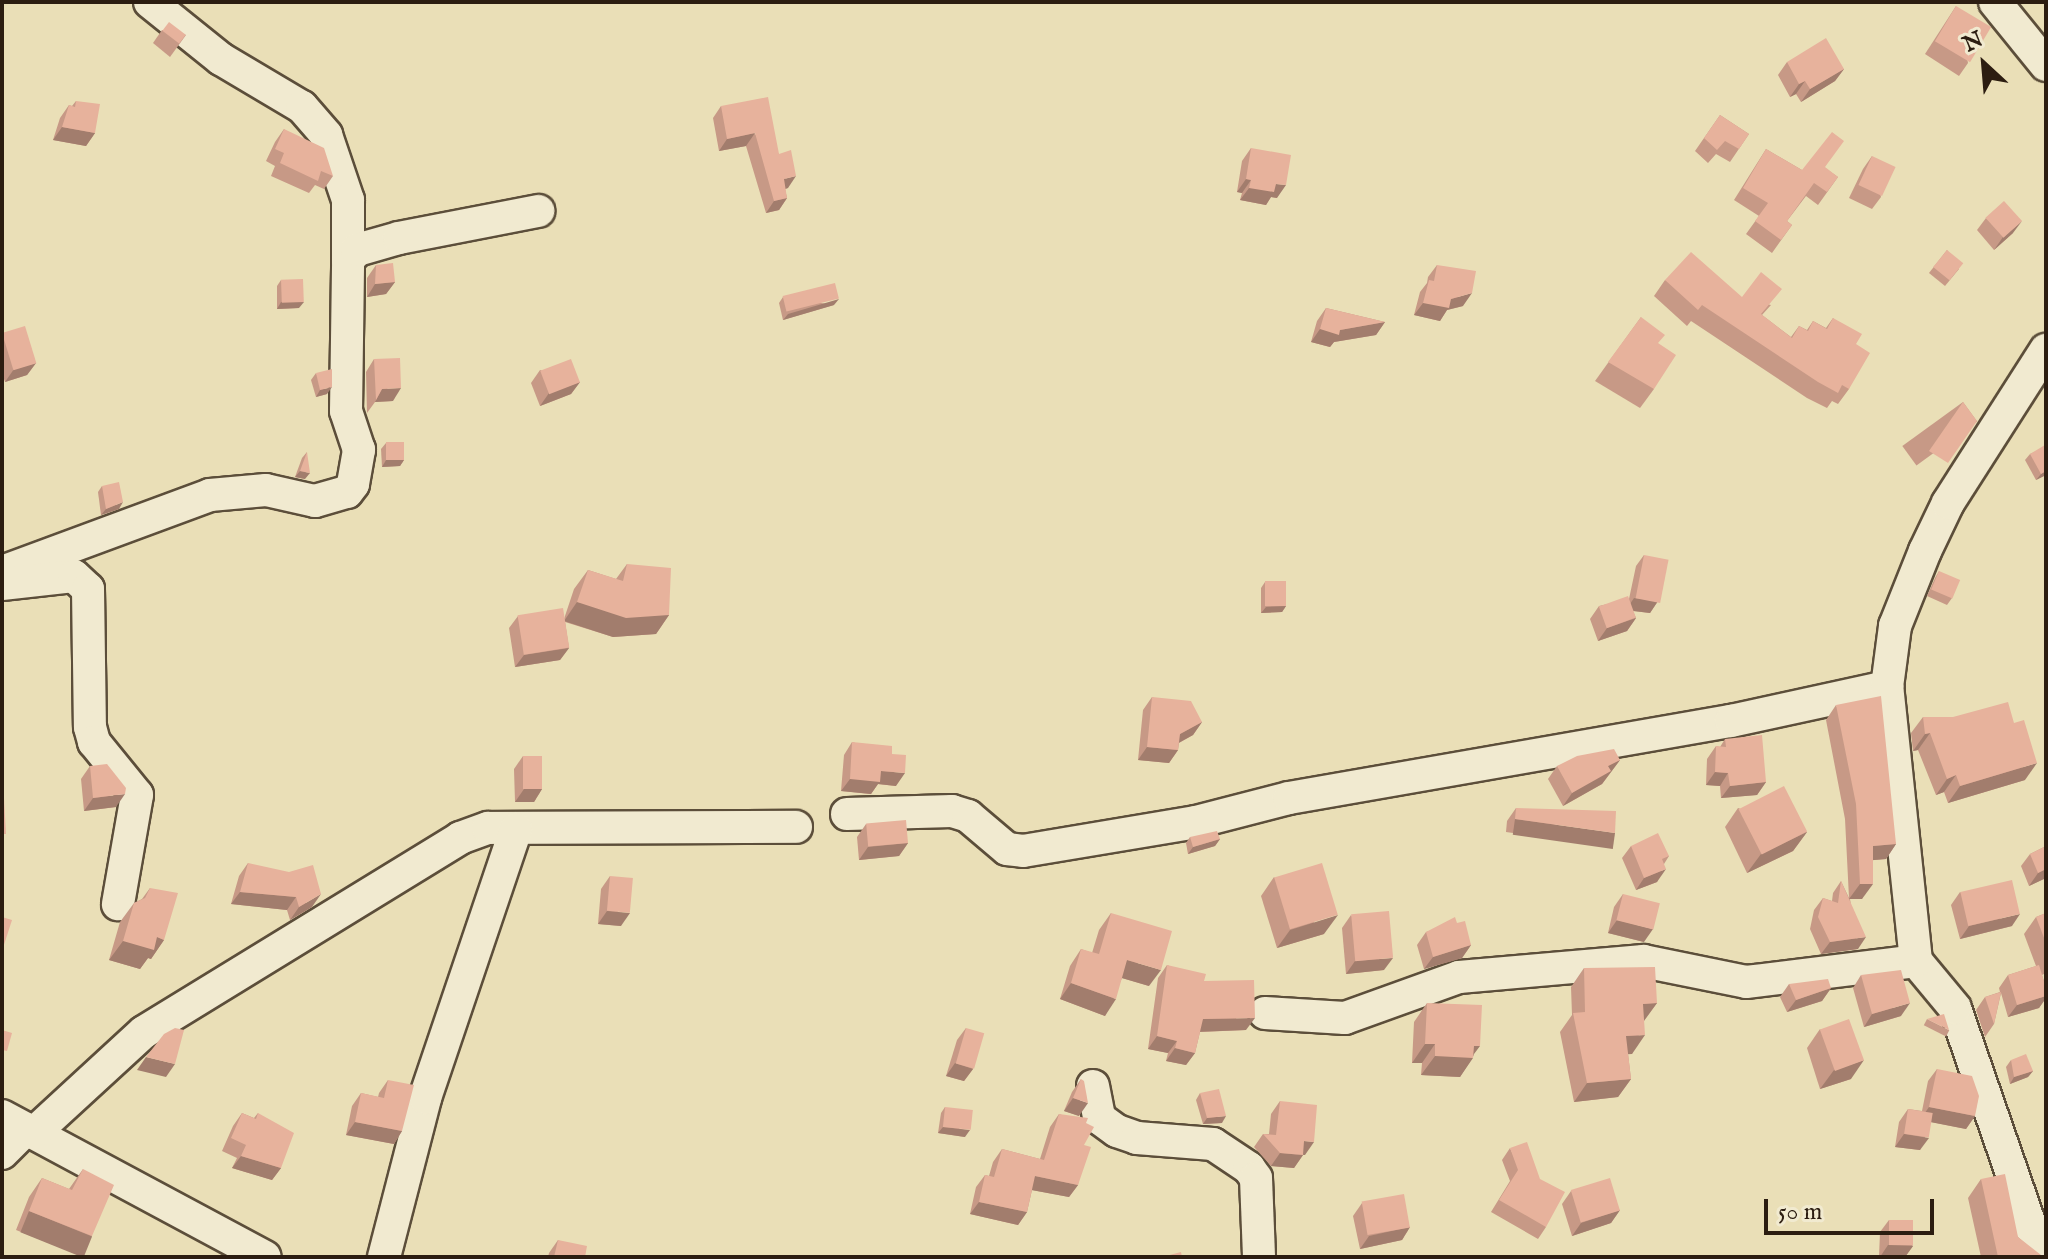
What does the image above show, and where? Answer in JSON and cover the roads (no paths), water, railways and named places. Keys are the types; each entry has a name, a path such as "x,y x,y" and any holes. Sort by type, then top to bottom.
{"street":[{"path":"2,572 210,495 266,490 315,501 347,492 353,484 359,450 346,411 348,200 326,135 302,107 221,59 150,2"},
{"path":"1995,2 2046,65"},
{"path":"348,260 357,250 399,238 538,211"},
{"path":"2041,1257 1955,1008 1916,961 1887,687 1895,626 1925,551 1948,503 2046,350"},
{"path":"2,584 74,576 88,589 90,727 94,742 137,795 118,904"},
{"path":"847,814 952,811 968,816 1007,849 1023,851 1196,822 1305,795 1731,721 1887,687"},
{"path":"2,1153 20,1126 144,1032 460,838 488,828 796,827"},
{"path":"384,1257 425,1098 516,829"},
{"path":"1265,1013 1345,1018 1459,977 1643,961 1746,982 1916,961"},
{"path":"1093,1086 1099,1118 1117,1131 1137,1138 1213,1144 1249,1168 1256,1178 1259,1257"},
{"path":"20,1126 265,1257"}]}
